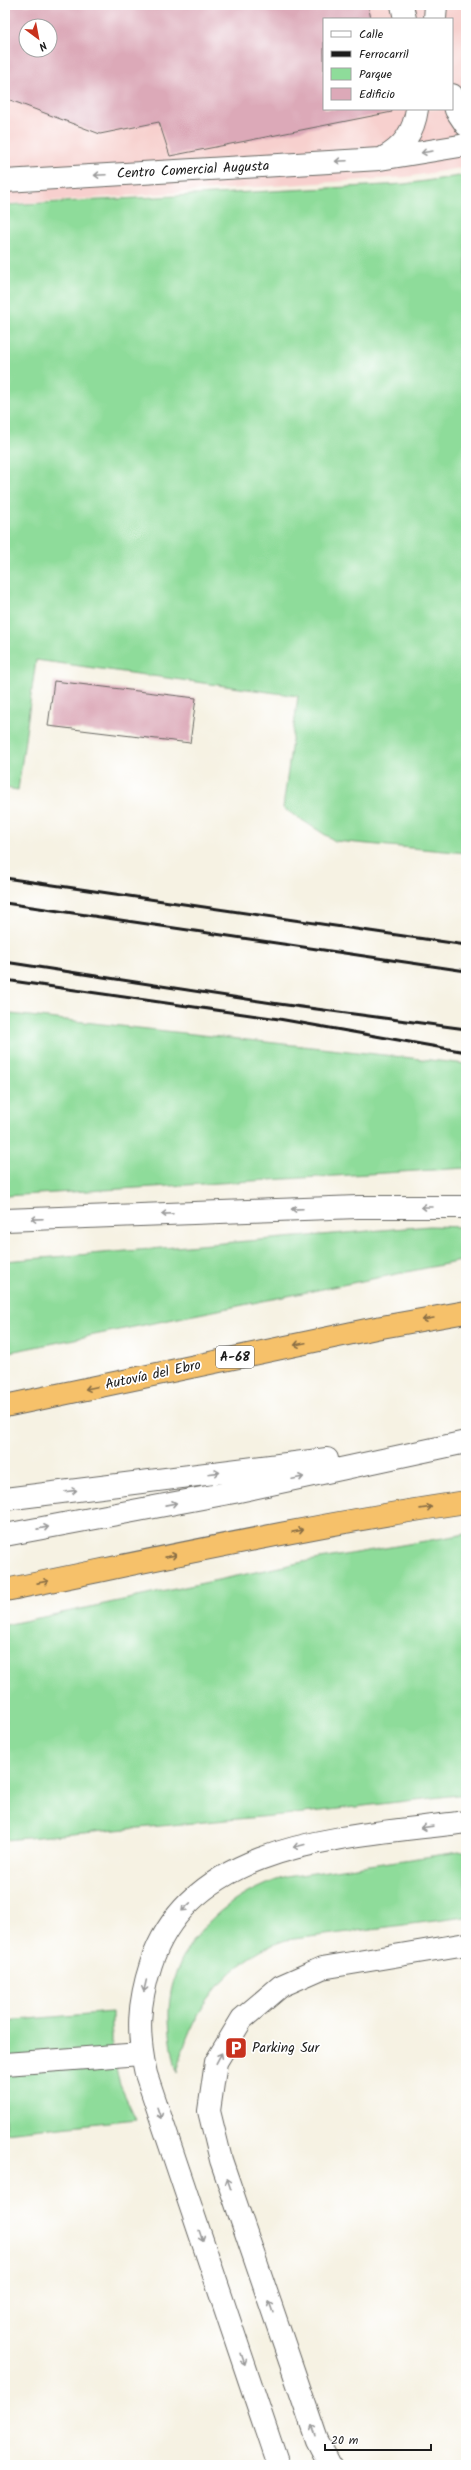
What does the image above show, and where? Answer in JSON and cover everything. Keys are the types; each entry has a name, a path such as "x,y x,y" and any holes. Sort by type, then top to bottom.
{"highway":[{"name":"Autovía del Ebro","path":"5,1406 376,1328 466,1312"},
{"path":"5,1590 219,1546 403,1512 466,1502"}],"street":[{"path":"402,5 405,18"},
{"path":"435,18 436,5"},
{"path":"453,99 456,110 466,125"},
{"path":"380,159 395,152 405,142 410,132 417,110"},
{"name":"Centro Comercial Augusta","path":"5,181 380,159 466,145"},
{"path":"5,1220 358,1207 466,1207"},
{"path":"5,1499 466,1442"},
{"path":"5,1535 234,1492 466,1442"},
{"path":"278,2465 146,2074 141,2054 139,2010 156,1949 167,1928 182,1910 210,1886 229,1872 269,1854 316,1842 466,1822"},
{"path":"330,2465 317,2440 221,2160 209,2111 216,2062 242,2020 281,1986 322,1968 466,1944"},
{"path":"5,2064 141,2054"}],"shaded area":[{"path":"5,5 466,5 466,167 407,177 5,204"}],"green space":[{"path":"466,175 466,853 335,841 283,808 298,696 36,660 18,790 5,788 5,205 405,184"},
{"path":"11,1014 466,1064 466,1168 5,1196 5,1018"},
{"path":"430,1226 466,1227 466,1260 5,1353 5,1261"},
{"path":"466,1534 466,1794 304,1813 5,1840 5,1625 303,1562"},
{"path":"466,1851 466,1917 286,1940 270,1946 239,1966 214,1991 203,2006 187,2038 177,2073 171,2043 169,2022 171,1992 177,1971 186,1951 212,1918 247,1893 286,1877"},
{"path":"112,2012 112,2050 120,2085 136,2119 5,2133 5,2021"}],"building":[{"path":"5,5 368,5 371,18 323,18 323,110 391,110 392,112 170,156 159,122 100,134 5,98"},
{"path":"54,681 196,698 190,743 48,726"}],"railway":[{"path":"5,878 466,945"},
{"path":"5,903 466,971"},
{"path":"5,962 279,1004 466,1029"},
{"path":"5,980 279,1019 466,1052"}],"place":[{"name":"Parking Sur","path":"236,2048"}]}
